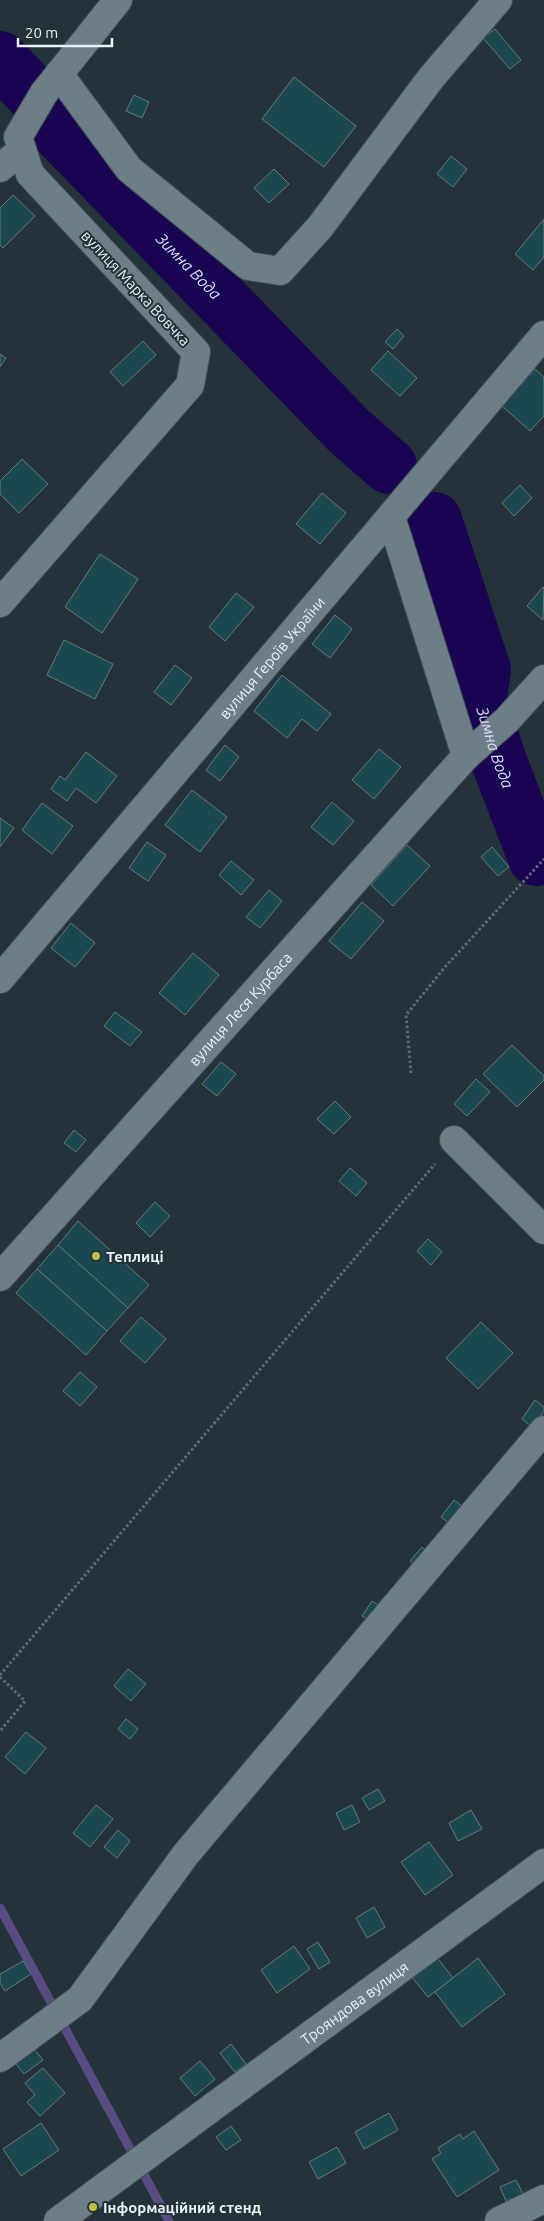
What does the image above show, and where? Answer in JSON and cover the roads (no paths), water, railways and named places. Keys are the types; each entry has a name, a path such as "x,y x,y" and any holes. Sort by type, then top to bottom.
{"street":[{"name":"вулиця Марка Вовчка","path":"0,603 190,385 196,352 30,174 18,137 46,91 118,0"},
{"path":"46,91 129,169 248,266 280,271 320,227 431,78 498,0"},
{"path":"0,168 22,150"},
{"name":"вулиця Героїв України","path":"0,979 544,335"},
{"path":"391,517 474,749"},
{"name":"вулиця Леся Курбаса","path":"0,1277 474,749 507,720 544,679"},
{"path":"454,1140 544,1230"},
{"path":"0,2058 80,1999 186,1854 544,1430"},
{"name":"Трояндова вулиця","path":"58,2221 544,1863"},
{"path":"499,2221 544,2199"}],"waterway":[{"name":"Зимна Вода","path":"0,59 35,96 56,129 349,431 389,466"},
{"name":"Зимна Вода","path":"434,520 483,670 479,697 498,759 536,858"},
{"path":"0,1908 169,2221"}],"place":[{"name":"Теплиці","path":"96,1256"},
{"name":"Інформаційний стенд","path":"93,2207"}]}
